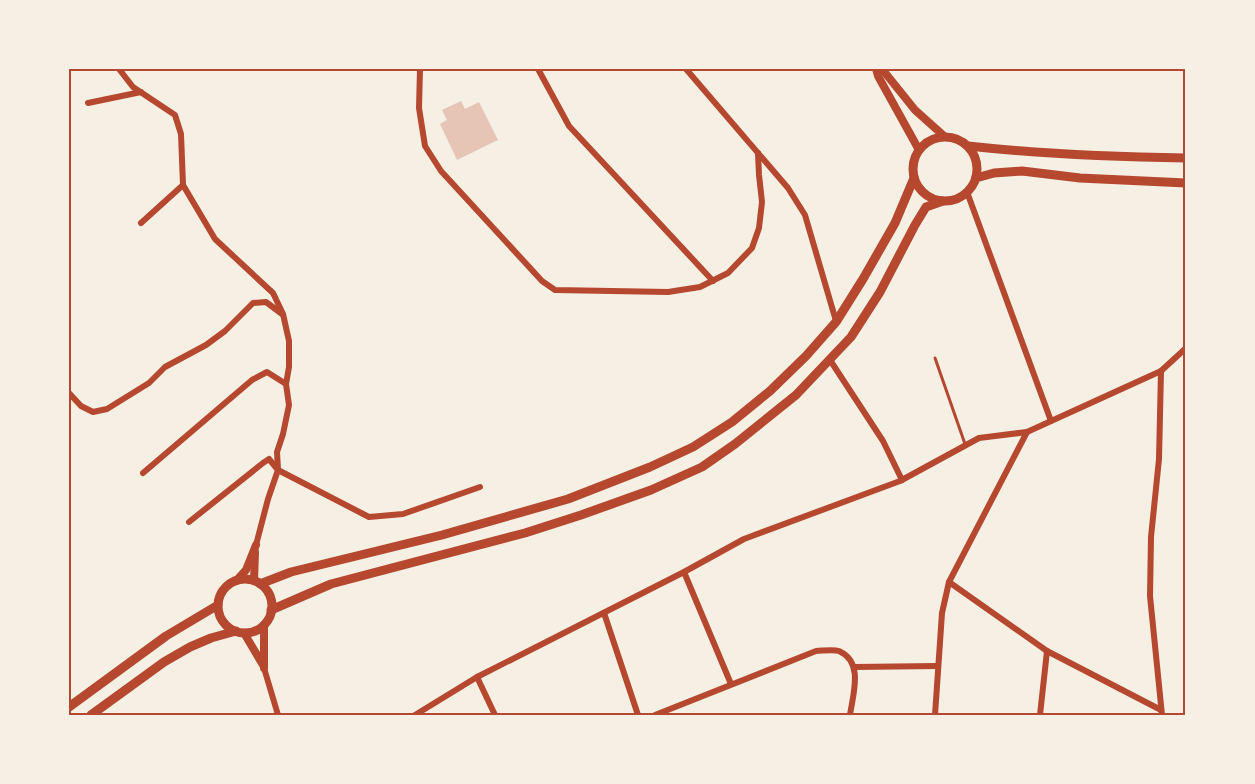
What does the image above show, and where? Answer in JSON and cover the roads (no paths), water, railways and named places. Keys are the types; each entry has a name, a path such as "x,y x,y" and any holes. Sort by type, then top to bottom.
{"main road":[{"path":"271,610 332,584 525,533 651,490 702,467 735,444 796,395 851,337 880,292 926,207 964,196 972,188 978,170 974,153 961,141 944,136 934,138 919,150 914,159 913,168 918,187 933,199 943,201"},
{"path":"968,146 1021,152 1186,158"},
{"path":"976,178 994,173 1022,171 1080,178 1186,183"},
{"path":"257,583 291,572 442,535 568,499 650,467 693,447 732,422 770,391 806,356 836,322 895,223 914,178"},
{"path":"91,715 164,662 189,647 211,638 257,630 264,625 271,610 269,596 265,589 247,579 236,581 225,588 218,605 222,621 228,627 240,632"},
{"path":"69,707 166,636 218,605"}],"street":[{"path":"119,69 133,87 175,115 181,134 183,185 215,239 273,293 283,314 289,341 289,367 286,384 289,405 278,452 278,470 256,545 246,570 236,581"},
{"path":"420,69 419,108 425,146 441,171 542,281 555,290 668,292 700,287 728,273 752,248 759,228 762,202 758,153"},
{"path":"538,69 569,126 713,280"},
{"path":"686,69 788,188 805,215 836,322"},
{"path":"876,69 919,150"},
{"path":"882,69 915,110 944,136"},
{"path":"88,103 141,92"},
{"path":"141,223 183,185"},
{"path":"967,192 1051,421"},
{"path":"69,393 81,406 93,412 107,409 149,383 165,367 206,345 225,331 253,303 266,302 283,314"},
{"path":"415,715 477,677 744,539 902,480 979,438 1027,432 1161,371 1186,348"},
{"path":"830,360 883,441 902,480"},
{"path":"1161,371 1159,459 1151,537 1150,596 1161,713"},
{"path":"143,473 252,380 267,372 286,384"},
{"path":"935,715 942,613 949,582 1027,432"},
{"path":"189,522 269,459 278,470 369,517 403,514 480,488"},
{"path":"256,545 257,583"},
{"path":"684,572 731,684"},
{"path":"949,582 1047,651 1161,713"},
{"path":"604,613 638,715"},
{"path":"264,625 264,668 278,715"},
{"path":"240,632 264,668"},
{"path":"655,715 675,712 731,684 816,651 838,651 852,661 856,674 850,715"},
{"path":"1040,715 1047,651"},
{"path":"854,667 937,666"},
{"path":"477,677 495,715"}],"lane":[{"path":"935,358 965,446"}]}
